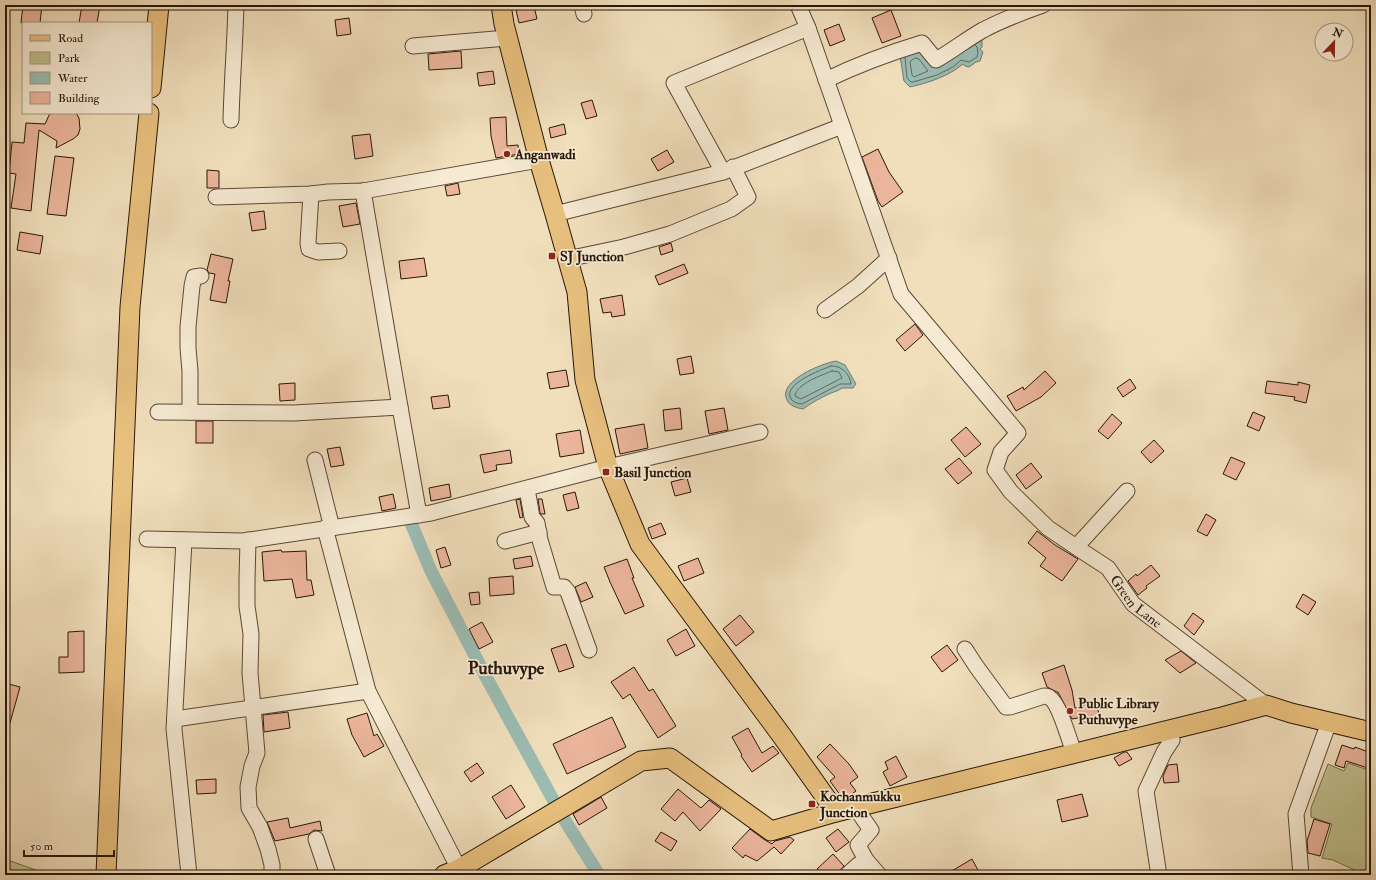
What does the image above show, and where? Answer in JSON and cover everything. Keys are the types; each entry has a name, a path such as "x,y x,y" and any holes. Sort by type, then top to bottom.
{"main road":[{"path":"152,78 159,5"},
{"path":"501,5 539,160 577,292 585,380 608,467 640,544 782,736 836,812"},
{"path":"106,875 130,307 149,114"},
{"path":"452,872 642,761 670,758 771,831 855,807 1266,705 1291,713 1371,732"}],"street":[{"path":"231,120 235,56 236,5"},
{"path":"798,5 808,28 889,258 852,290 825,310"},
{"path":"826,80 852,67 922,43 936,60 954,51 983,31 1025,11 1043,5"},
{"path":"567,259 624,247 670,234 732,209 748,197 728,170 674,83 808,28"},
{"path":"413,46 508,38"},
{"path":"555,214 728,170 842,126"},
{"path":"216,197 363,191 539,160"},
{"path":"363,191 419,515"},
{"path":"311,194 309,249 318,252 339,251"},
{"name":"Green Lane","path":"889,258 901,294 1018,433 1001,452 996,470 1012,492 1048,528 1108,568 1133,604 1266,705"},
{"path":"190,412 188,327 194,277 201,276"},
{"path":"158,412 294,413 400,407"},
{"path":"147,539 248,540 419,515 527,489 608,467 760,432"},
{"path":"315,460 328,528 368,691 452,872"},
{"path":"527,489 532,517 537,523 538,532 554,587 564,587 568,592 590,650"},
{"path":"1076,547 1127,491"},
{"path":"505,541 538,532"},
{"path":"184,540 174,729 189,875"},
{"path":"248,540 246,580 247,606 251,634 250,673 258,752 252,766 248,787 249,808 260,827 268,849 272,866 272,875"},
{"path":"965,649 1006,707 1044,696 1053,700 1061,715 1074,753"},
{"path":"175,719 368,691"},
{"path":"1300,875 1296,814 1329,722"},
{"path":"1158,869 1146,791 1164,752 1172,740 1165,731"},
{"path":"855,807 871,830 858,845 866,860 879,875"},
{"path":"316,839 328,875"},
{"path":"847,875 866,860"}],"green space":[{"path":"1348,763 1371,771 1371,875 1365,875 1333,860 1322,858 1332,824 1311,817 1311,808 1328,764 1344,771"},
{"path":"5,859 50,875 5,875"}],"water":[{"path":"982,38 982,47 980,49 983,52 980,61 969,67 963,64 945,75 910,87 904,81 900,56 918,49 927,55"},
{"path":"836,361 845,365 856,384 853,388 842,388 820,398 803,409 798,408 788,402 786,393 789,386 795,380 812,369"}],"building":[{"path":"23,5 42,5 40,22 21,23"},
{"path":"82,5 100,5 97,22 79,22"},
{"path":"534,6 537,19 519,23 516,10"},
{"path":"891,10 901,36 882,43 872,18"},
{"path":"349,18 351,34 337,36 335,20"},
{"path":"839,24 845,40 830,46 824,30"},
{"path":"461,51 462,68 429,70 428,54"},
{"path":"493,71 495,84 479,86 477,73"},
{"path":"592,100 597,116 586,119 581,103"},
{"path":"50,114 77,114 79,118 80,129 78,135 73,139 56,148 57,141 39,130 31,211 11,208 16,174 9,173 12,142 24,143 26,123 45,124"},
{"path":"506,117 507,146 518,145 519,154 496,158 491,136 490,118"},
{"path":"564,124 566,134 551,138 549,128"},
{"path":"370,134 373,156 355,159 352,136"},
{"path":"878,149 889,172 903,192 882,207 878,201 862,157"},
{"path":"667,150 674,162 658,171 651,159"},
{"path":"55,156 74,158 66,216 47,214"},
{"path":"207,170 219,171 219,188 207,188"},
{"path":"458,183 460,194 447,196 445,186"},
{"path":"356,203 360,224 343,227 339,206"},
{"path":"264,211 266,229 252,231 249,213"},
{"path":"20,232 43,236 40,254 17,250"},
{"path":"671,243 673,251 661,255 659,247"},
{"path":"211,254 233,259 228,281 230,281 226,303 210,300 215,274 209,273 207,270"},
{"path":"424,258 427,276 401,279 399,261"},
{"path":"684,264 688,273 659,285 655,276"},
{"path":"622,295 625,315 612,317 611,312 603,313 600,299"},
{"path":"915,324 923,335 905,351 896,340"},
{"path":"691,356 694,373 680,375 677,359"},
{"path":"566,370 569,386 550,389 547,373"},
{"path":"1045,371 1056,383 1041,397 1016,411 1007,396 1023,387 1024,390"},
{"path":"1130,379 1136,388 1123,397 1117,388"},
{"path":"1267,381 1298,385 1298,382 1310,385 1306,403 1294,400 1295,397 1265,393"},
{"path":"295,383 295,400 280,401 279,384"},
{"path":"448,395 450,407 433,409 431,397"},
{"path":"680,408 682,429 665,431 663,410"},
{"path":"724,408 728,430 709,434 705,411"},
{"path":"1253,412 1265,417 1259,431 1247,426"},
{"path":"1112,414 1122,423 1108,439 1098,431"},
{"path":"196,421 213,421 213,443 196,443"},
{"path":"644,424 648,448 620,454 615,429"},
{"path":"966,427 981,444 965,457 951,440"},
{"path":"580,430 584,453 560,457 556,434"},
{"path":"1154,440 1164,451 1151,463 1141,452"},
{"path":"340,447 344,465 331,467 327,449"},
{"path":"510,450 512,463 496,465 497,470 484,473 480,455"},
{"path":"1231,457 1245,463 1236,480 1223,474"},
{"path":"959,458 972,473 958,484 945,469"},
{"path":"1031,463 1042,477 1026,489 1016,475"},
{"path":"687,478 691,492 675,496 671,482"},
{"path":"449,484 451,497 431,501 429,488"},
{"path":"575,492 579,508 567,511 563,495"},
{"path":"393,494 396,508 382,511 379,497"},
{"path":"520,499 523,517 520,518 516,500"},
{"path":"538,499 542,499 545,514 540,513"},
{"path":"1206,514 1216,520 1207,536 1197,531"},
{"path":"661,523 666,534 652,539 648,528"},
{"path":"1037,531 1055,545 1078,559 1062,581 1040,566 1046,558 1028,543"},
{"path":"445,547 451,565 441,568 436,550"},
{"path":"281,550 282,552 306,551 307,580 311,580 314,595 296,598 292,579 264,581 262,552"},
{"path":"531,556 533,566 515,569 513,559"},
{"path":"698,558 704,573 684,581 678,566"},
{"path":"627,559 634,578 632,578 644,606 625,614 604,567"},
{"path":"1151,565 1160,576 1146,586 1147,588 1138,595 1128,581"},
{"path":"513,576 514,594 490,596 489,578"},
{"path":"586,582 593,597 581,602 575,587"},
{"path":"479,592 480,604 471,605 469,593"},
{"path":"1303,594 1316,602 1308,615 1296,607"},
{"path":"1193,613 1204,621 1194,635 1184,626"},
{"path":"740,615 754,632 736,646 723,629"},
{"path":"482,622 493,642 479,649 469,629"},
{"path":"686,629 695,646 676,656 667,640"},
{"path":"84,631 84,672 59,673 59,657 68,657 68,632"},
{"path":"566,644 574,667 559,672 551,649"},
{"path":"947,645 958,660 942,672 931,657"},
{"path":"1181,651 1196,663 1180,673 1165,660"},
{"path":"1064,665 1072,690 1075,708 1096,701 1100,719 1084,723 1083,717 1072,719 1058,692 1047,687 1042,673"},
{"path":"634,667 649,691 653,689 676,726 658,738 630,694 623,699 611,682"},
{"path":"5,683 20,687 8,730 5,730"},
{"path":"288,712 290,728 264,732 263,715"},
{"path":"367,713 374,736 377,734 384,746 364,757 352,735 347,719"},
{"path":"612,717 626,747 567,774 553,744"},
{"path":"748,728 762,753 773,746 779,753 752,772 741,756 742,755 732,737"},
{"path":"830,744 849,764 858,777 850,783 856,791 843,799 830,781 835,777 817,757"},
{"path":"1342,745 1354,749 1355,747 1371,753 1371,769 1346,761 1344,768 1335,765"},
{"path":"1124,752 1127,752 1132,759 1119,766 1114,758"},
{"path":"896,756 907,777 890,786 883,772 888,769 885,762"},
{"path":"477,763 484,773 471,782 464,772"},
{"path":"1177,764 1179,782 1164,783 1163,776 1168,765"},
{"path":"216,779 216,793 197,794 196,780"},
{"path":"511,785 525,807 506,819 492,797"},
{"path":"678,789 701,808 709,800 721,809 700,831 683,812 675,821 661,809"},
{"path":"1082,794 1088,816 1062,822 1057,800"},
{"path":"601,797 607,808 579,825 573,814"},
{"path":"288,818 290,828 320,821 322,831 314,830 309,834 275,841 267,822"},
{"path":"1314,819 1330,824 1320,856 1308,853 1307,841"},
{"path":"750,829 772,844 775,841 790,837 794,840 781,854 774,847 757,861 745,855 743,858 732,848"},
{"path":"838,829 849,842 836,852 826,838"},
{"path":"661,832 677,841 671,851 655,841"},
{"path":"833,854 844,866 838,875 824,875 817,869"},
{"path":"972,859 979,872 974,875 945,875"}],"waterway":[{"path":"411,523 431,571 486,677 556,805"},
{"path":"564,819 599,875"}],"place":[{"name":"Anganwadi","path":"507,154"},
{"name":"SJ Junction","path":"552,256"},
{"name":"Basil Junction","path":"606,472"},
{"name":"Public Library Puthuvype","path":"1070,711"},
{"name":"Kochanmukku Junction","path":"812,804"}],"district":[{"name":"Puthuvype","path":"506,668"}]}
